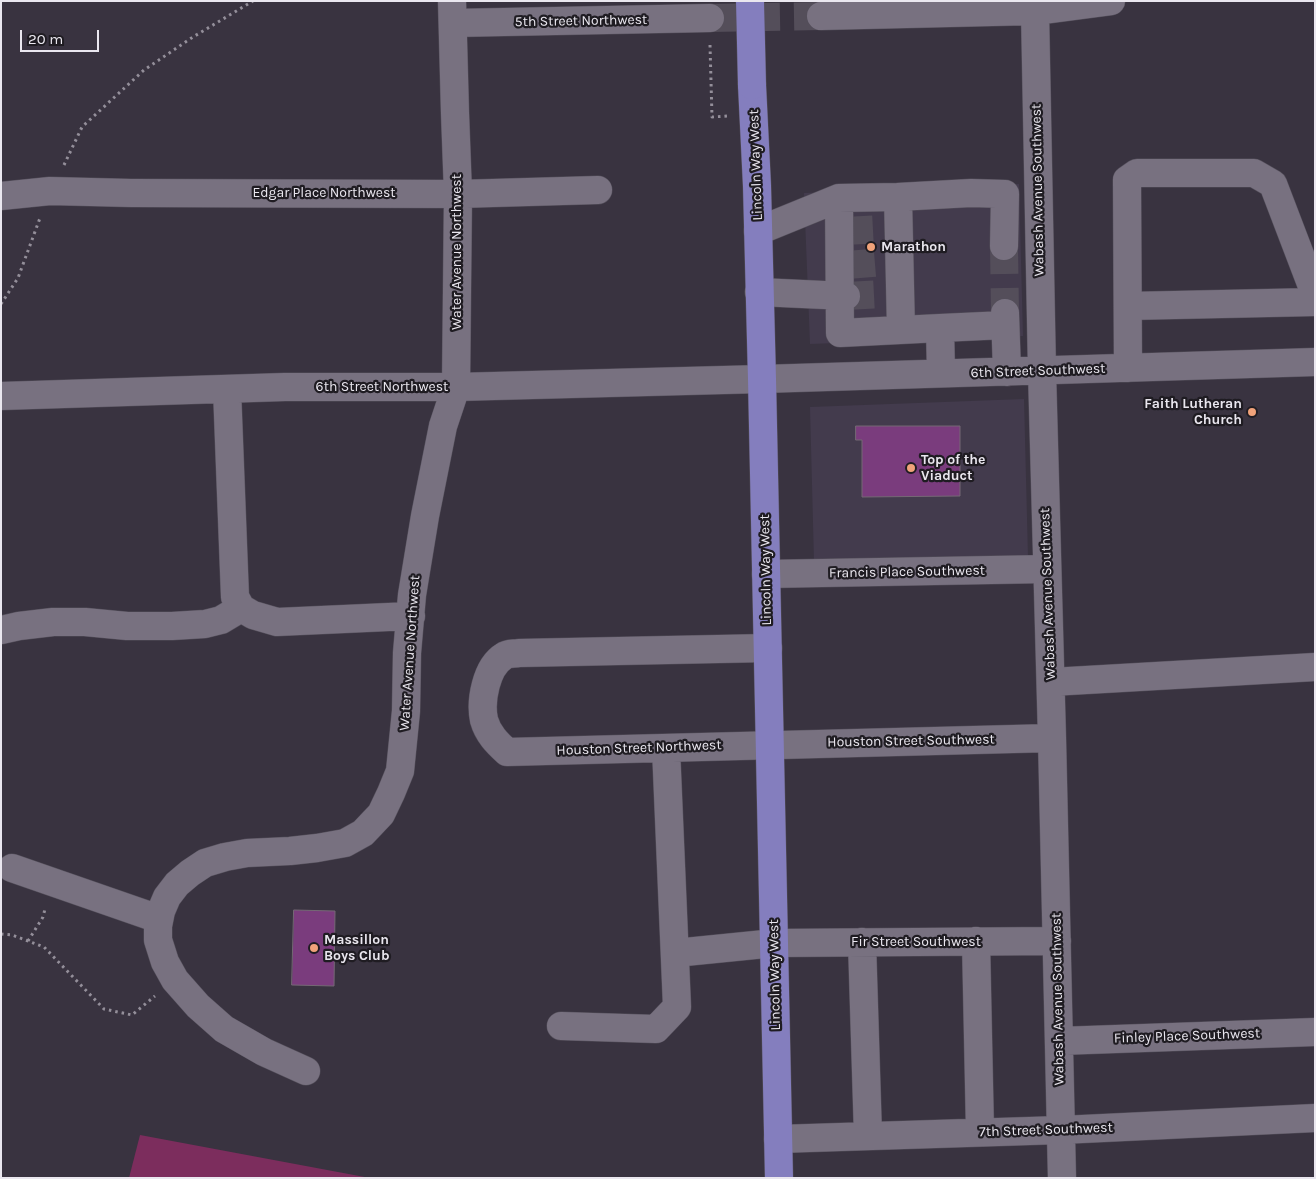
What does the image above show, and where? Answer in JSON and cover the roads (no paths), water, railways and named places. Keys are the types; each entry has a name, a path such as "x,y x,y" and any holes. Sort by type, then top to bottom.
{"main road":[{"name":"Lincoln Way West","path":"750,1 760,292 779,1178"},
{"path":"761,1178 778,1139"}],"street":[{"path":"821,16 1035,11 1111,1"},
{"name":"Wabash Avenue Southwest","path":"1035,11 1062,1178"},
{"name":"5th Street Northwest","path":"452,12 710,18"},
{"name":"Water Avenue Northwest","path":"306,1071 264,1052 224,1029 198,1006 175,980 165,962 158,940 158,926 167,897 177,884 205,863 225,857 290,852 345,843 363,833 381,814 400,771 406,710 412,594 443,426 456,387 458,194 452,12"},
{"path":"1128,368 1127,180 1137,173 1254,173 1273,184 1315,294"},
{"name":"Edgar Place Northwest","path":"1,196 50,191 458,194 598,190"},
{"path":"758,231 839,198 971,193 1005,194 1038,191"},
{"path":"1004,246 1005,194"},
{"path":"898,197 890,228 892,293 901,330"},
{"path":"839,198 843,264 840,333 940,328 1005,319 1006,372"},
{"path":"760,292 843,296"},
{"path":"1128,306 1315,302"},
{"path":"940,328 941,374"},
{"name":"6th Street Southwest","path":"762,379 1315,362"},
{"name":"6th Street Northwest","path":"1,396 285,387 456,387 762,379"},
{"path":"227,389 235,597 241,608 253,615 277,622 411,616"},
{"name":"Francis Place Southwest","path":"766,574 1048,569"},
{"path":"1,630 53,622 85,622 127,626 205,624 221,620 241,608"},
{"name":"Houston Street Northwest","path":"768,648 519,653 505,655 496,663 487,679 483,701 485,721 492,738 507,752 771,744"},
{"path":"1050,682 1315,668"},
{"name":"Houston Street Southwest","path":"771,744 1052,738"},
{"path":"561,1026 656,1029 678,1007 666,748"},
{"path":"12,868 159,919"},
{"name":"Fir Street Southwest","path":"675,953 775,943 1057,941"},
{"path":"862,942 868,1136"},
{"path":"976,942 980,1132"},
{"name":"Finley Place Southwest","path":"1059,1041 1315,1032"},
{"name":"7th Street Southwest","path":"778,1139 1061,1130 1315,1118"}],"tunnel":[{"path":"710,18 821,16"},
{"path":"845,231 882,229"},
{"path":"1004,246 1005,313"},
{"path":"847,265 883,262"},
{"path":"846,296 884,294"}],"place":[{"name":"Marathon","path":"871,247"},
{"name":"Faith Lutheran Church","path":"1252,412"},
{"name":"Top of the Viaduct","path":"911,468"},
{"name":"Massillon Boys Club","path":"314,948"}]}
